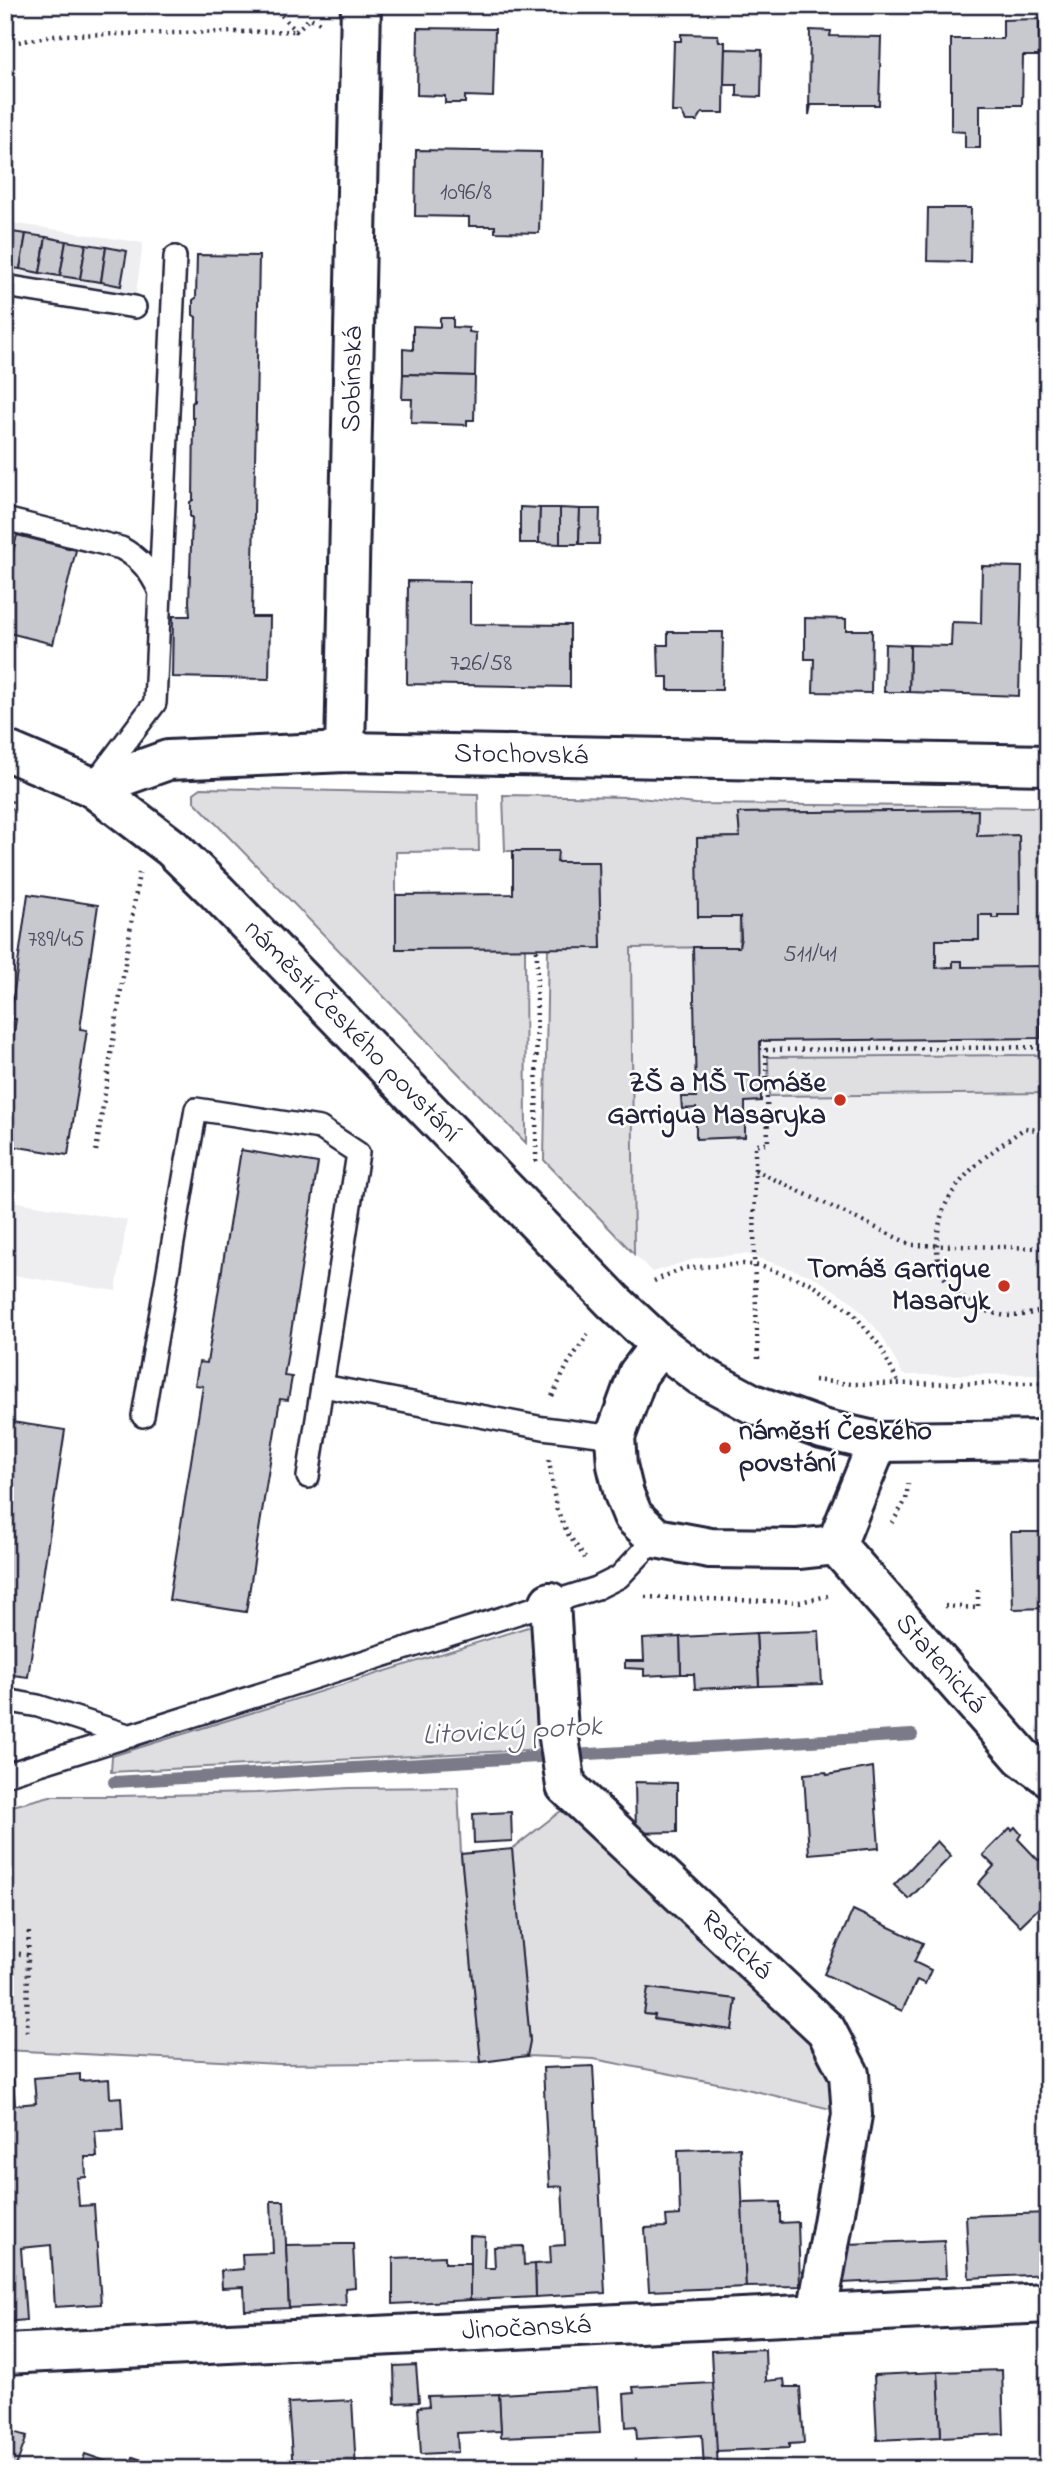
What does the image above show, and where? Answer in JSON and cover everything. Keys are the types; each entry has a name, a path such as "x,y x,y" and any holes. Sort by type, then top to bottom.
{"street":[{"name":"Sobínská","path":"345,752 360,24"},
{"path":"5,750 92,787"},
{"name":"Stochovská","path":"92,787 168,760 345,752 1048,765"},
{"name":"náměstí Českého povstání","path":"92,787 172,848 613,1301 660,1345 701,1376 753,1404 822,1429 878,1442 1048,1440"},
{"path":"660,1345 638,1374 615,1437 617,1465 624,1494 633,1516 656,1538 710,1548 798,1549 836,1545 878,1442"},
{"name":"Statenická","path":"836,1545 966,1693 1035,1766"},
{"name":"Račická","path":"550,1602 558,1731 566,1786 826,2030 849,2074 852,2115 817,2314"},
{"name":"Jinočanská","path":"5,2354 1048,2303"}],"lane":[{"path":"92,787 155,703 175,257"},
{"path":"5,286 135,307"},
{"path":"5,519 121,548 137,557 150,572 161,596"},
{"path":"143,1416 196,1110 320,1128 358,1153 308,1477"},
{"path":"323,1386 543,1428 615,1437"},
{"path":"5,1775 597,1588 619,1577 656,1538"},
{"path":"5,1700 38,1706 131,1736"}],"path":[{"path":"272,5 296,31"},
{"path":"5,44 60,35 296,31 310,18 360,24"},
{"path":"96,1151 140,868"},
{"path":"536,1163 537,948"},
{"path":"749,1360 758,1363 755,1144 768,1144 766,1049 1048,1047"},
{"path":"1048,1132 1025,1128 974,1165 947,1201 936,1246 943,1276 972,1306 1010,1316 1048,1310"},
{"path":"528,1155 545,1172"},
{"path":"755,1170 912,1245 1048,1248"},
{"path":"654,1281 684,1268 744,1264 810,1283 852,1312 880,1346 899,1384"},
{"path":"645,1272 663,1289"},
{"path":"812,1380 852,1384 1048,1383"},
{"path":"888,1529 906,1500 908,1476"},
{"path":"937,1606 978,1608 978,1587"},
{"path":"635,1597 799,1602 831,1595 838,1597"},
{"path":"27,2034 29,1928"},
{"path":"5,1952 28,1955"}],"shaded area":[{"path":"5,222 143,243 133,316 5,294"},
{"path":"201,788 478,794 479,851 396,852 396,948 525,948 526,1143 194,801 194,793"},
{"path":"503,795 630,797 696,804 1048,807 1048,1093 769,1096 768,1057 1039,1055 1041,967 962,967 962,961 954,961 953,967 936,968 936,940 979,940 979,915 992,915 992,918 997,918 998,915 1020,914 1019,836 977,836 978,810 738,813 740,837 698,838 698,917 740,917 739,947 631,948 634,1254 544,1160 548,948 600,947 599,862 557,862 557,851 505,851"},
{"name":"ZŠ a MŠ Tomáše Garrigua Masaryka","path":"630,797 696,804 1048,807 1048,1374 903,1375 881,1334 851,1301 812,1276 746,1254 698,1258 652,1272 634,1254"},
{"path":"5,1200 127,1220 116,1291 5,1274"},
{"path":"531,1626 545,1749 111,1772 112,1756"},
{"path":"458,1787 461,1854 481,2062 279,2064 5,2050 5,1808 50,1796"},
{"path":"562,1810 826,2055 839,2111 738,2087 594,2059 527,2056 530,2041 512,1849","holes":["648,1988 736,1999 732,2029 655,2020 655,2015 644,2014"]}],"building":[{"path":"1039,19 1039,56 1023,56 1022,105 980,105 980,148 965,148 965,132 951,131 951,39 1003,39 1003,20"},
{"path":"418,28 495,29 493,97 465,96 465,103 445,103 445,96 417,95"},
{"path":"810,30 831,31 830,36 881,37 879,105 811,105 809,115"},
{"path":"681,34 718,35 719,42 725,42 724,113 702,113 697,121 686,121 681,112 672,112 674,41 681,41"},
{"path":"725,49 762,50 761,97 737,96 737,85 724,85"},
{"path":"416,150 541,152 539,233 495,232 495,226 469,226 469,217 415,216"},
{"path":"928,208 971,208 970,262 927,261"},
{"path":"5,231 26,234 20,269 5,267"},
{"path":"26,234 46,237 40,273 20,269"},
{"path":"46,237 66,241 60,276 40,273"},
{"path":"66,241 86,244 80,279 60,276"},
{"path":"86,244 106,247 101,282 80,279"},
{"path":"106,247 127,251 121,286 101,282"},
{"path":"197,255 259,256 252,617 270,617 269,679 172,677 173,616 190,616 190,502 193,500 192,403 196,317 193,315 193,300 196,298"},
{"path":"440,318 453,318 453,327 469,328 469,332 476,333 475,376 403,374 403,349 413,350 413,326 440,327"},
{"path":"403,374 475,376 474,420 467,420 467,425 411,423 412,399 402,399"},
{"path":"520,507 540,508 539,543 520,543"},
{"path":"540,508 560,508 560,544 539,543"},
{"path":"560,508 580,509 579,544 560,544"},
{"path":"580,509 600,509 599,544 579,544"},
{"path":"17,535 76,550 53,644 5,632 5,550 13,552"},
{"path":"982,566 1022,567 1019,696 909,692 910,645 951,646 952,622 981,623"},
{"path":"408,581 470,582 470,624 570,625 570,687 407,684"},
{"path":"805,618 846,619 846,630 872,630 871,693 813,692 814,659 805,659"},
{"path":"668,632 723,632 722,690 668,690 668,677 659,677 658,645 668,645"},
{"path":"885,644 910,645 909,692 884,692"},
{"path":"978,810 977,836 1019,835 1020,915 998,915 998,918 992,918 992,915 979,915 979,940 936,940 936,968 953,967 953,961 962,961 962,967 1041,966 1040,1038 760,1041 761,1101 745,1102 745,1137 696,1139 696,1108 682,1109 681,1097 696,1097 693,947 739,947 741,938 740,917 698,917 697,838 740,837 738,813"},
{"path":"513,851 558,851 557,862 599,862 601,948 396,949 396,895 513,894"},
{"path":"28,894 98,905 80,1029 87,1030 68,1155 5,1145 5,1093 16,1019 10,1019"},
{"path":"241,1150 318,1163 284,1376 292,1377 288,1400 280,1399 246,1612 169,1600 203,1386 195,1385 199,1362 207,1363"},
{"path":"5,1421 65,1430 28,1677 5,1674"},
{"path":"1011,1532 1048,1532 1048,1608 1013,1609"},
{"path":"819,1631 822,1684 759,1686 756,1633"},
{"path":"756,1633 759,1686 695,1689 694,1674 681,1674 680,1637"},
{"path":"680,1637 681,1674 644,1676 644,1669 625,1668 625,1661 644,1661 643,1639"},
{"path":"873,1767 879,1848 809,1854 804,1774 826,1772 827,1775"},
{"path":"635,1782 677,1783 677,1832 636,1833"},
{"path":"511,1812 512,1841 474,1843 473,1814"},
{"path":"1015,1827 1021,1834 1018,1839 1048,1867 1048,1899 1020,1926 978,1884 994,1866 983,1855 1010,1828 1012,1830"},
{"path":"937,1841 951,1856 909,1899 894,1885"},
{"path":"512,1849 530,2041 527,2056 481,2062 461,1854"},
{"path":"853,1910 923,1943 914,1962 931,1970 925,1984 917,1980 902,2011 824,1974"},
{"path":"648,1988 736,1999 732,2030 654,2019 655,2015 644,2014"},
{"path":"593,2066 605,2293 536,2297 535,2264 551,2263 550,2246 565,2245 562,2186 549,2187 543,2068"},
{"path":"80,2074 80,2081 109,2079 110,2098 121,2097 123,2130 95,2131 97,2157 85,2157 86,2177 77,2178 79,2206 94,2205 101,2304 55,2307 51,2245 21,2248 26,2320 5,2322 5,2080 13,2079 15,2105 36,2103 34,2078"},
{"path":"740,2148 746,2287 649,2291 645,2228 667,2227 666,2216 680,2215 678,2150"},
{"path":"271,2201 284,2201 289,2308 245,2310 244,2287 222,2288 221,2271 243,2269 242,2254 273,2253"},
{"path":"780,2202 780,2223 798,2222 800,2286 746,2287 742,2203"},
{"path":"1048,2213 1048,2274 969,2278 966,2216"},
{"path":"470,2236 485,2237 484,2268 495,2268 494,2247 523,2246 524,2265 535,2264 536,2297 470,2300"},
{"path":"944,2240 946,2278 842,2283 848,2244"},
{"path":"353,2244 355,2287 345,2288 346,2305 289,2308 286,2245"},
{"path":"445,2256 445,2263 470,2263 470,2300 393,2304 393,2258"},
{"path":"765,2349 766,2381 784,2379 785,2387 800,2387 804,2443 789,2444 789,2448 716,2451 711,2351"},
{"path":"416,2365 419,2402 395,2403 394,2366"},
{"path":"1002,2370 1004,2434 941,2437 938,2372"},
{"path":"938,2372 941,2437 877,2440 874,2375"},
{"path":"713,2383 718,2469 704,2469 702,2435 637,2439 636,2426 626,2427 624,2394 634,2393 633,2387"},
{"path":"597,2388 600,2433 501,2437 499,2394"},
{"path":"499,2394 501,2431 457,2433 458,2452 421,2454 418,2407 429,2406 428,2396"},
{"path":"352,2400 356,2469 293,2469 288,2403"},
{"path":"5,2422 11,2424 10,2431 27,2436 15,2469 5,2469"},
{"path":"85,2454 128,2469 80,2469"},
{"path":"133,2457 156,2465 155,2469 129,2469"}],"waterway":[{"name":"Litovický potok","path":"114,1782 912,1735"}],"place":[{"name":"ZŠ a MŠ Tomáše Garrigua Masaryka","path":"840,1100"},
{"name":"Tomáš Garrigue Masaryk","path":"1004,1286"},
{"name":"náměstí Českého povstání","path":"725,1448"}]}
